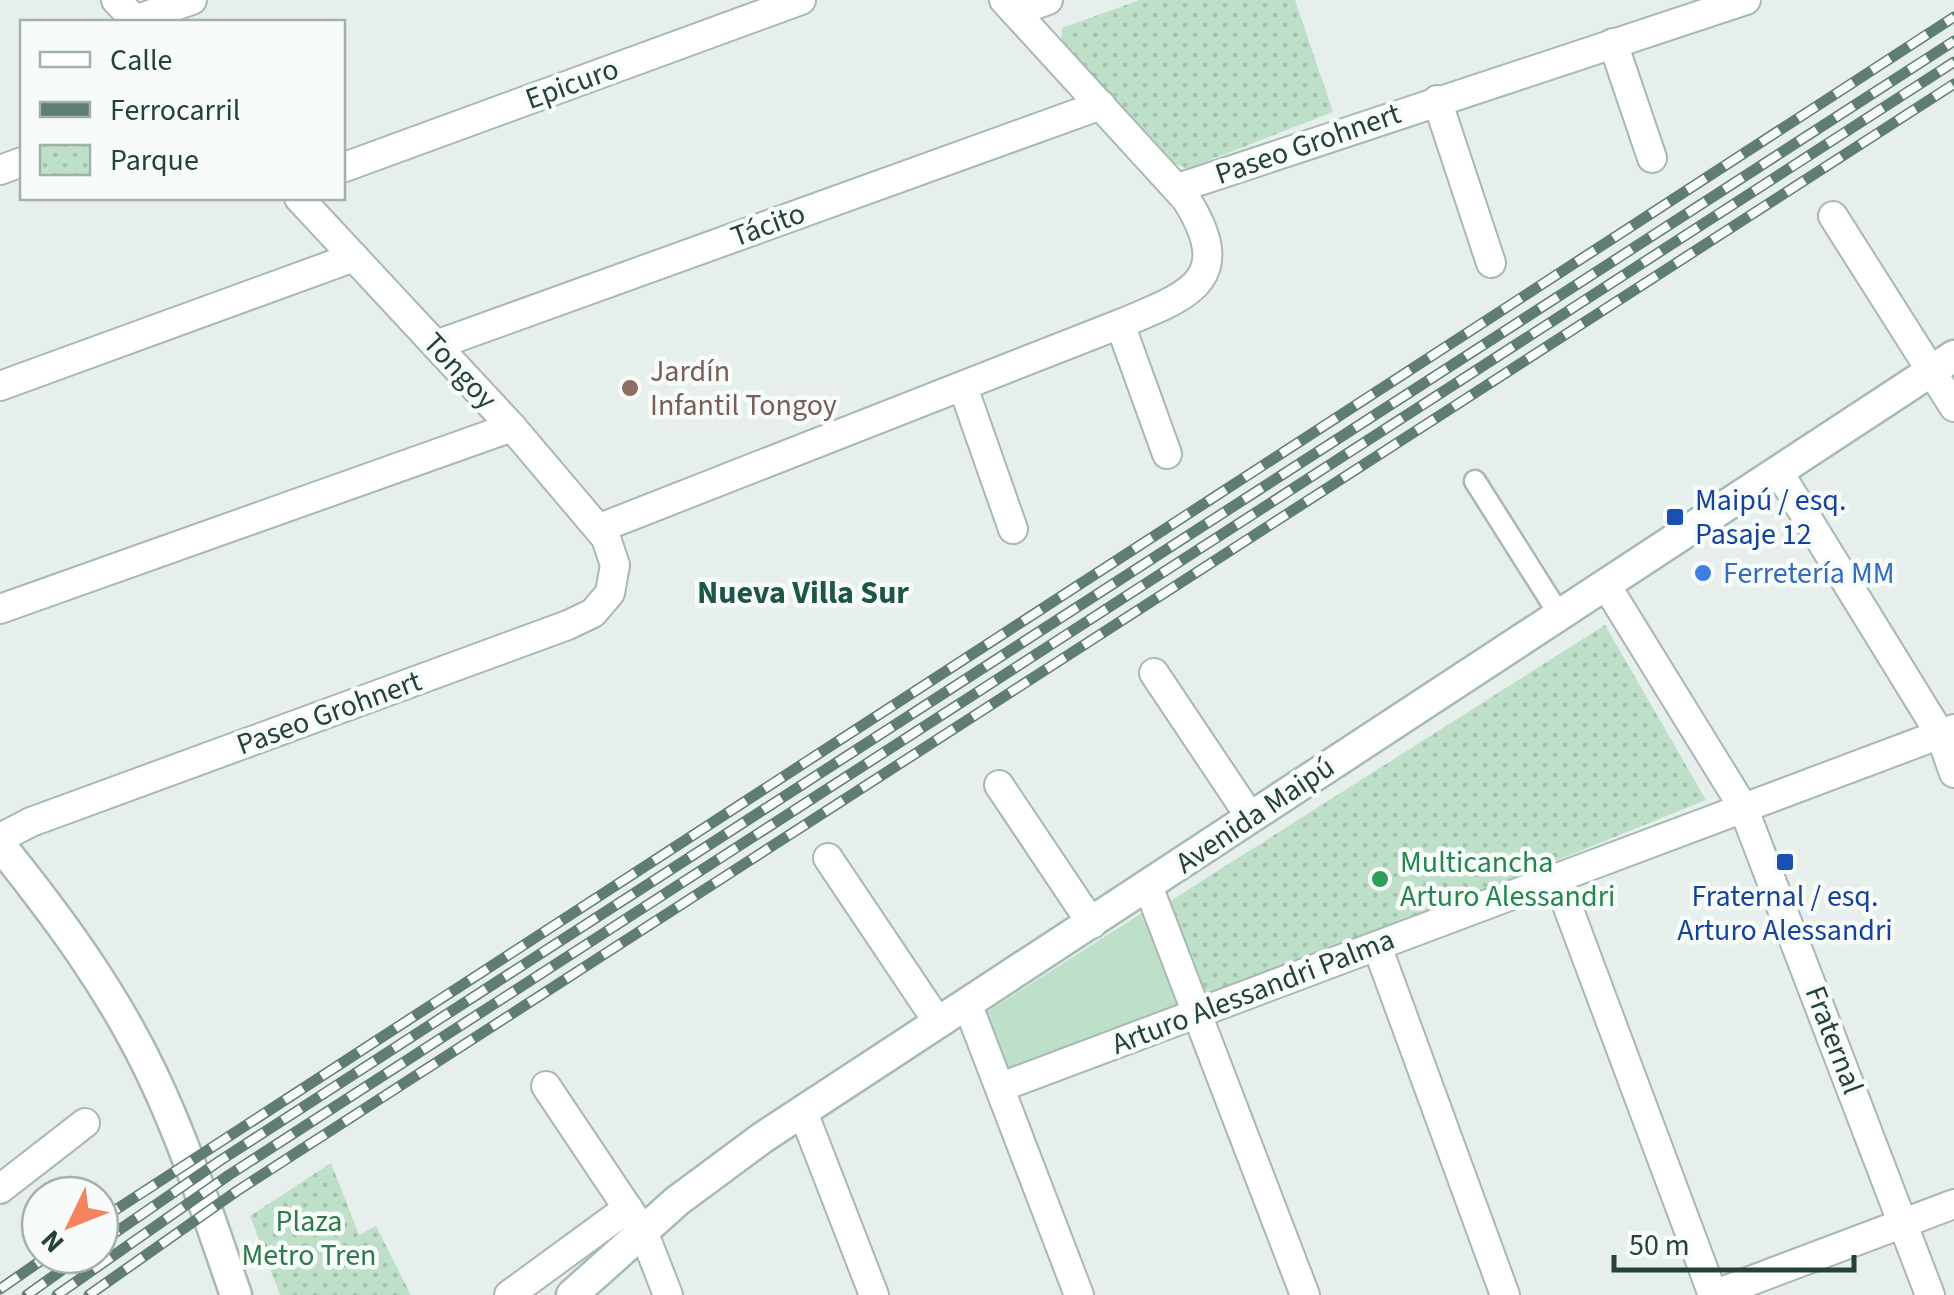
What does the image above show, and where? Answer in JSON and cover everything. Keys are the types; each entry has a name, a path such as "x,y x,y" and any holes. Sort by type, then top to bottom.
{"main road":[{"name":"Avenida Maipú","path":"572,1295 636,1219 716,1171 1942,364"},
{"path":"0,841 110,995 151,1072 186,1154 236,1295"},
{"path":"0,887 25,888 40,895"}],"street":[{"path":"129,14 192,0"},
{"name":"Epicuro","path":"345,167 802,0"},
{"path":"1009,6 1048,0"},
{"name":"Paseo Grohnert","path":"1178,188 1746,0"},
{"path":"606,539 963,386 1169,303 1200,280 1208,258 1207,245 1197,216 1178,188 1009,6"},
{"path":"1613,43 1652,158"},
{"name":"Paseo Grohnert","path":"1437,100 1490,263"},
{"name":"Tácito","path":"436,345 1101,105"},
{"name":"Tongoy","path":"301,200 512,427 606,539"},
{"path":"1833,216 1942,364 1954,407"},
{"path":"0,386 354,257"},
{"path":"1120,324 1166,454"},
{"path":"963,386 1013,529"},
{"path":"0,609 512,427"},
{"path":"1778,471 1947,732 1954,773"},
{"path":"1475,481 1559,614"},
{"name":"Paseo Grohnert","path":"0,841 32,822 581,620 602,605 615,580 606,539"},
{"name":"Fraternal","path":"1606,584 1743,807 1930,1295"},
{"path":"1154,673 1252,818"},
{"name":"Arturo Alessandri Palma","path":"1001,1087 1947,732"},
{"path":"999,786 1092,924"},
{"path":"828,858 938,1022"},
{"path":"1556,878 1713,1295 1954,1204"},
{"path":"1148,886 1305,1295"},
{"path":"1377,946 1505,1295"},
{"path":"967,1003 1079,1295"},
{"path":"546,1086 636,1219 668,1295"},
{"path":"803,1112 874,1295"},
{"path":"0,1189 85,1122"},
{"name":"Avenida Maipú","path":"509,1295 636,1219"}],"green space":[{"path":"1140,0 1295,0 1333,112 1187,169 1174,163 1061,43 1062,28"},
{"path":"1605,625 1706,800 1210,1001 1164,905"},
{"path":"1148,909 1183,1005 1009,1077 985,1013"},
{"name":"Plaza Metro Tren","path":"331,1163 359,1235 376,1226 411,1295 280,1295 250,1216"}],"railway":[{"path":"120,1207 1954,17"},
{"path":"120,1229 221,1160 1954,41"},
{"path":"57,1295 229,1175 1954,62"},
{"path":"89,1295 237,1191 1954,84"},
{"path":"0,1289 20,1275"},
{"path":"27,1295 55,1275"}],"place":[{"name":"Jardín Infantil Tongoy","path":"630,388"},
{"name":"Maipú / esq. Pasaje 12","path":"1675,517"},
{"name":"Ferretería MM","path":"1703,573"},
{"name":"Fraternal / esq. Arturo Alessandri","path":"1785,862"},
{"name":"Multicancha Arturo Alessandri","path":"1380,879"}],"district":[{"name":"Nueva Villa Sur","path":"803,593"}]}
